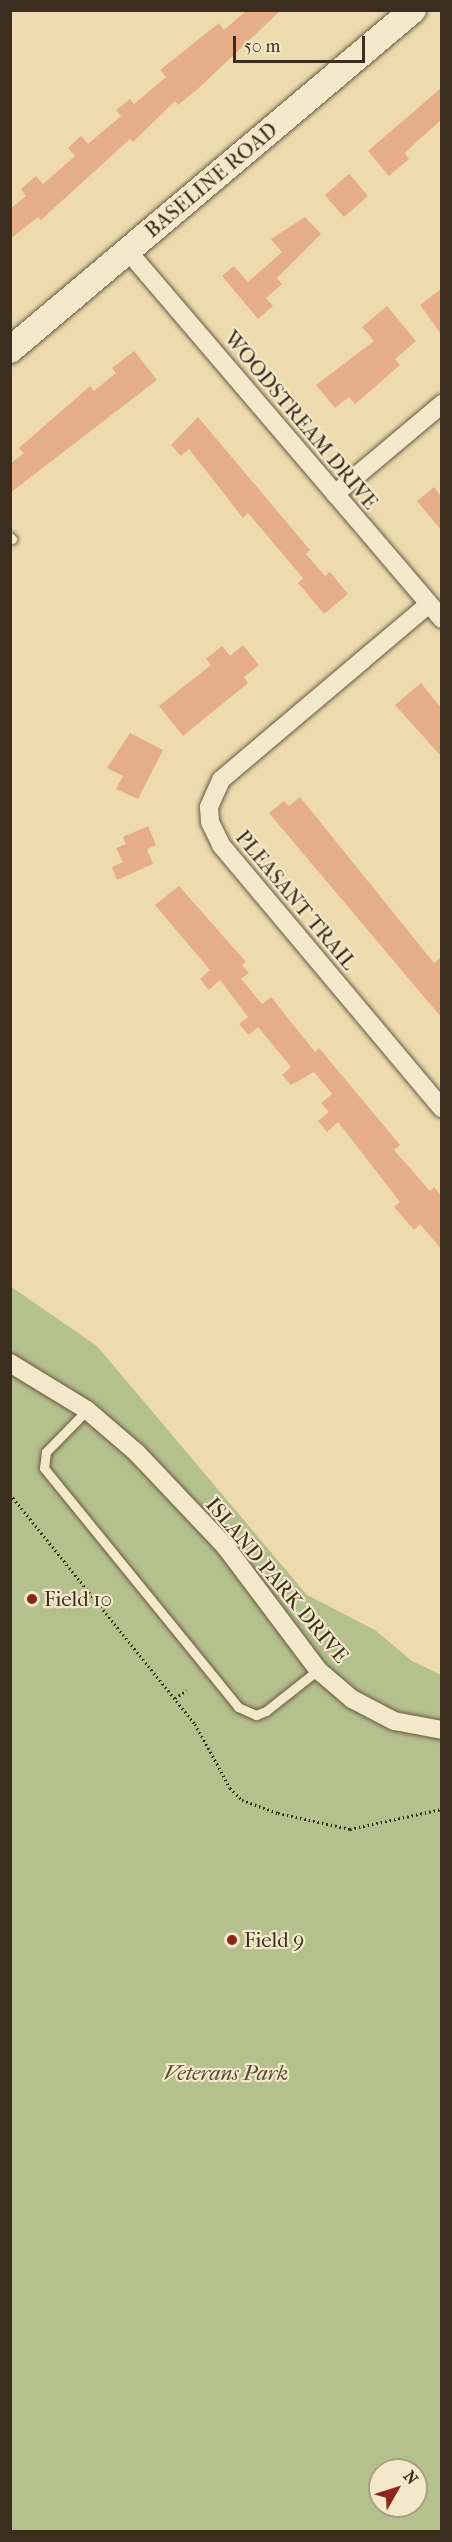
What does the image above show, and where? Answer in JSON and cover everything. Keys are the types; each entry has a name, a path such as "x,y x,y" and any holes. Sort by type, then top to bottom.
{"street":[{"name":"BASELINE ROAD","path":"10,350 413,10"},
{"name":"WOODSTREAM DRIVE","path":"127,250 441,619"},
{"path":"335,494 441,404"},
{"name":"PLEASANT TRAIL","path":"429,604 221,780 209,807 210,822 221,845 441,1108"},
{"name":"ISLAND PARK DRIVE","path":"10,1363 87,1410 137,1453 225,1546 318,1670 352,1699 394,1721 441,1730"}],"lane":[{"path":"87,1410 46,1452 44,1468 238,1707 256,1715 266,1711 318,1670"}],"path":[{"path":"10,1494 175,1698 242,1800 278,1813 350,1829 441,1809"},
{"path":"175,1698 187,1690"}],"green space":[{"name":"Veterans Park","path":"10,1286 97,1346 307,1595 375,1630 412,1661 441,1675 441,2531 11,2531"}],"building":[{"path":"247,10 281,10 200,87 178,105 175,101 133,142 130,139 41,220 38,217 10,239 10,209 26,196 21,189 36,176 43,184 75,156 68,148 81,136 88,144 121,116 116,110 130,99 134,104 166,77 160,70 219,23 224,30"},
{"path":"441,88 441,120 405,153 409,159 389,176 368,151"},
{"path":"349,174 368,196 344,217 325,195"},
{"path":"305,217 321,234 277,278 282,284 266,298 273,306 258,319 222,276 234,266 248,282 282,252 271,239"},
{"path":"441,289 441,334 420,305"},
{"path":"387,306 416,341 395,359 400,365 355,404 349,397 335,408 316,385 374,341 362,327"},
{"path":"134,351 157,380 10,493 10,464 24,453 19,448 90,386 94,391 116,373 112,368"},
{"path":"198,417 310,550 306,554 325,576 330,572 348,594 324,614 298,583 303,578 248,513 243,518 189,449 181,456 171,445"},
{"path":"434,487 441,496 441,530 417,501"},
{"path":"243,645 259,665 244,677 248,683 183,736 159,706 211,665 206,659 222,646 230,656"},
{"path":"421,683 441,708 441,756 395,705"},
{"path":"130,733 163,750 138,799 116,789 123,776 107,768"},
{"path":"300,797 434,963 441,957 441,1017 269,813 284,801 289,806"},
{"path":"148,826 156,845 147,849 153,864 117,880 112,867 123,862 116,848 126,844 123,837"},
{"path":"179,886 246,962 242,965 249,973 241,979 262,1004 271,997 315,1052 319,1048 400,1145 394,1150 430,1191 434,1187 441,1196 441,1249 420,1224 414,1230 394,1207 400,1202 338,1122 327,1132 318,1121 329,1112 321,1103 332,1094 314,1072 291,1085 282,1075 291,1067 258,1027 249,1035 239,1024 248,1017 220,980 209,990 200,979 210,970 155,905"}],"place":[{"name":"Field 10","path":"32,1599"},
{"name":"Field 9","path":"232,1940"}]}
